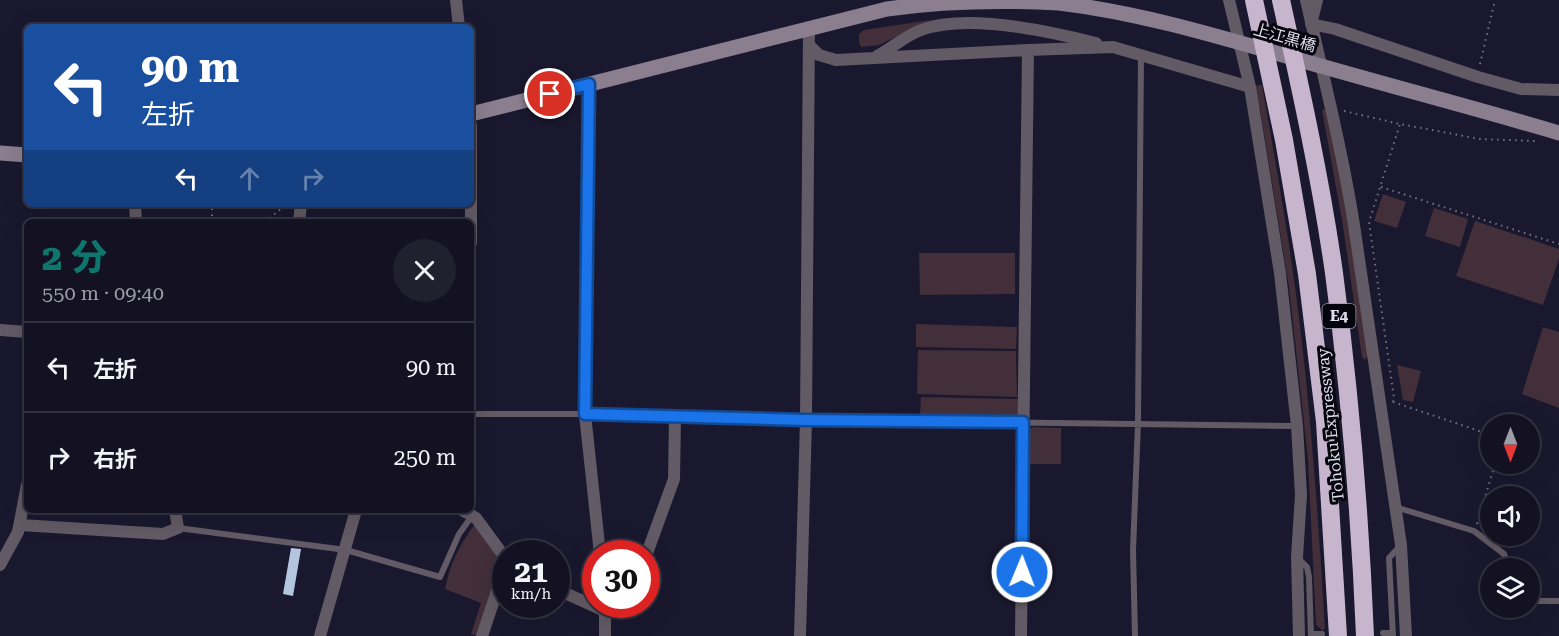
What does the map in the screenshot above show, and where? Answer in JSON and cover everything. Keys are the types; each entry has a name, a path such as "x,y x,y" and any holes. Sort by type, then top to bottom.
{"highway":[{"name":"Tohoku Expressway","path":"1254,0 1284,140 1306,274 1325,422 1330,635"},
{"name":"Tohoku Expressway","path":"1281,0 1310,136 1334,271 1351,420 1362,566 1374,634"}],"main road":[{"name":"上江黒橋","path":"474,113 887,9 928,3 997,0 1057,3 1112,11 1222,38 1559,133"},
{"path":"0,153 24,155"}],"street":[{"path":"456,0 459,24"},
{"path":"1229,0 1250,87 1280,273 1297,426 1301,487 1297,557 1307,636"},
{"path":"1306,0 1346,175 1387,404 1395,506 1401,545 1406,636"},
{"path":"1311,24 1317,0"},
{"path":"873,58 920,30 962,24 1008,26 1041,30 1113,47 1250,87"},
{"path":"1311,24 1335,29 1521,89 1559,90"},
{"path":"800,636 806,420 811,47 809,28"},
{"path":"811,47 819,56 827,59 1113,47"},
{"path":"1021,636 1028,50"},
{"path":"589,84 585,414 598,540"},
{"path":"0,330 24,332"},
{"path":"652,540 674,479 675,417"},
{"path":"0,565 21,525 24,505"},
{"path":"21,525 163,534 178,528 176,513"},
{"path":"320,636 355,513"},
{"path":"467,513 476,518 492,540"},
{"path":"482,636 492,606"},
{"path":"605,636 606,618"}],"lane":[{"path":"1135,636 1133,550 1138,423 1141,56"},
{"path":"474,414 1297,426"},
{"path":"1395,506 1474,531 1504,554 1505,558"},
{"path":"178,528 346,550 440,577 467,513"},
{"path":"1374,634 1393,634 1389,558 1401,545"},
{"path":"1540,601 1559,601"},
{"path":"1307,636 1330,635"}],"path":[{"path":"1478,77 1495,0"},
{"path":"1332,110 1480,139 1526,142 1541,140"},
{"path":"1400,124 1369,222 1387,404 1480,432"},
{"path":"1381,187 1559,244"},
{"path":"269,219 283,207"},
{"path":"1474,531 1492,474"}],"shaded area":[{"path":"931,20 879,45 861,47 859,42 859,34 864,30"},
{"path":"1262,85 1288,238 1301,335 1315,481 1325,628 1323,631 1316,625 1308,459 1289,287 1260,109 1253,86"},
{"path":"1327,109 1345,198 1368,355 1365,360 1362,357 1343,226 1322,110"},
{"path":"1383,194 1406,202 1397,228 1374,221"},
{"path":"1434,208 1468,219 1460,247 1425,236"},
{"path":"1475,221 1559,249 1559,259 1543,305 1456,276"},
{"path":"919,253 1015,253 1015,294 920,295"},
{"path":"916,324 1017,327 1016,349 916,347"},
{"path":"1543,327 1559,332 1559,408 1522,394"},
{"path":"918,350 1016,351 1017,397 917,394"},
{"path":"1397,365 1421,371 1413,402 1403,400"},
{"path":"921,397 1018,399 1019,414 1015,418 920,416"},
{"path":"1032,427 1061,428 1061,464 1028,464 1028,433"},
{"path":"474,525 492,547 492,594 478,636 471,634 481,603 445,589 450,571 464,540"}],"building":[{"path":"291,548 301,549 293,596 283,594"}],"route":[{"path":"550,94 589,84 585,414 806,420 1023,422 1022,572"}]}
